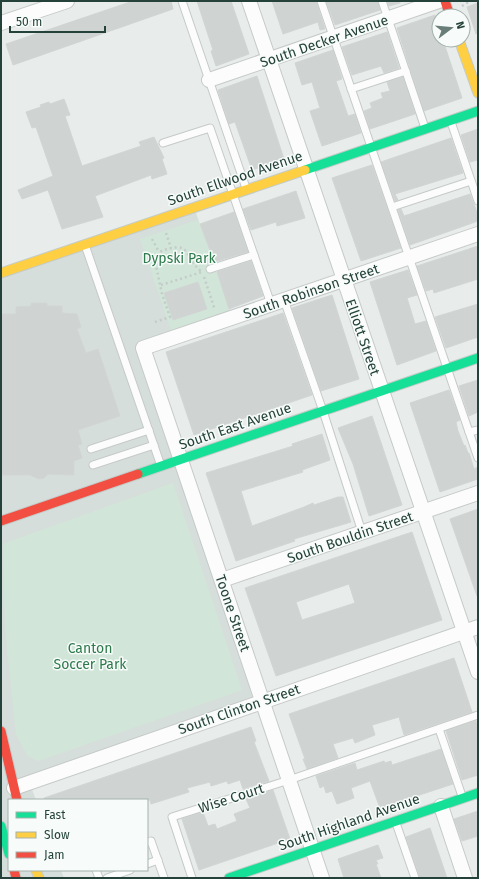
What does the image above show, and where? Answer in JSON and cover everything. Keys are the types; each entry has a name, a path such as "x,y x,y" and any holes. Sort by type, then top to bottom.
{"street":[{"path":"1,23 46,5 67,1"},
{"name":"Elliott Street","path":"249,1 478,672"},
{"name":"South Decker Avenue","path":"209,80 439,1"},
{"path":"462,48 478,93"},
{"name":"South Ellwood Avenue","path":"1,273 305,168 478,111"},
{"name":"South Robinson Street","path":"143,348 478,234"},
{"name":"Toone Street","path":"143,348 322,878"},
{"name":"South East Avenue","path":"1,521 478,358"},
{"name":"South Bouldin Street","path":"222,580 478,493"},
{"name":"South Clinton Street","path":"13,793 262,701 478,627"},
{"path":"1,730 13,793"},
{"name":"South Highland Avenue","path":"229,878 478,793"},
{"path":"441,806 465,878"},
{"path":"1,826 8,850"}],"lane":[{"path":"182,1 246,189"},
{"path":"321,1 478,458"},
{"path":"382,1 426,128"},
{"path":"352,89 406,71"},
{"path":"450,120 478,201"},
{"path":"163,143 210,128 254,255 278,302 323,411 362,532"},
{"path":"392,207 471,181"},
{"path":"85,245 161,466"},
{"path":"210,270 254,255"},
{"path":"91,449 149,430"},
{"path":"469,432 478,430"},
{"path":"93,465 154,445"},
{"name":"Wise Court","path":"192,878 172,817 289,780 478,715"},
{"path":"439,729 463,798"},
{"path":"395,822 414,878"},
{"path":"148,842 151,841 164,878"},
{"path":"148,864 158,860"},
{"path":"107,878 127,871"}],"path":[{"path":"460,7 470,1"},
{"path":"165,230 171,248"},
{"path":"151,234 159,252"},
{"path":"155,322 170,317 160,285 155,261 159,252 171,248 183,248 189,254 194,266 202,272 219,322"},
{"path":"160,285 202,272"}],"shaded area":[{"path":"194,207 231,316 148,344 264,703 30,784 36,799 8,799 8,871 61,871 64,878 1,878 1,270"}],"green space":[{"name":"Dypski Park","path":"198,220 214,264 207,266 210,274 217,272 230,310 171,330 140,239"},
{"name":"Canton Soccer Park","path":"173,483 242,690 38,761 27,755 16,734 5,627 3,544"}],"building":[{"path":"133,1 171,1 173,9 13,65 6,44"},
{"path":"197,1 231,1 249,54 216,66 211,51 213,50"},
{"path":"272,1 316,1 325,29 320,30 318,22 283,34"},
{"path":"326,1 377,1 380,10 335,25"},
{"path":"387,1 400,1 400,3 389,6"},
{"path":"478,3 478,33 476,34 471,19 471,8 467,7"},
{"path":"431,16 431,48 446,48 462,98 424,111 397,28"},
{"path":"387,32 399,68 384,73 381,66 352,75 342,47"},
{"path":"333,50 342,79 336,81 348,116 355,114 361,133 322,146 310,111 320,108 312,82 302,85 295,63"},
{"path":"257,76 284,159 252,170 235,122 229,124 218,90"},
{"path":"403,77 415,114 370,129 364,111 372,108 370,103 383,98 381,93 390,91 387,82"},
{"path":"64,99 70,115 65,116 82,166 141,146 139,142 154,137 164,158 162,159 167,174 152,179 151,175 95,196 103,217 62,229 48,190 22,199 18,190 53,176 36,127 32,128 26,112 41,107 40,105 49,102 50,104"},
{"path":"478,129 478,160 470,162 461,135"},
{"path":"451,138 463,173 395,194 398,200 395,201 381,162"},
{"path":"372,165 401,248 361,261 332,178"},
{"path":"296,191 305,218 277,226 276,222 251,230 243,209"},
{"path":"470,194 478,215 478,221 410,245 398,210 401,209 404,216"},
{"path":"234,212 248,252 214,262 200,224"},
{"path":"478,246 478,279 434,293 433,289 426,291 417,266"},
{"path":"251,261 263,296 229,309 217,272"},
{"path":"408,270 417,295 407,298 415,324 426,321 436,351 397,365 370,282"},
{"path":"198,282 207,309 173,320 164,293"},
{"path":"332,295 359,379 321,391 292,308"},
{"path":"31,303 47,303 47,306 62,306 62,313 77,314 81,327 77,329 86,353 98,349 120,416 78,430 82,444 78,445 82,458 74,461 74,475 48,474 44,478 39,479 30,475 2,475 1,314 16,314 16,307 31,306"},
{"path":"478,304 478,337 446,348 435,317"},
{"path":"283,313 312,395 194,435 166,352"},
{"path":"478,380 478,412 469,416 459,386"},
{"path":"449,390 460,420 456,422 458,431 464,446 465,445 469,453 474,469 478,467 478,479 440,492 410,403"},
{"path":"372,416 402,505 369,516 353,464 338,428"},
{"path":"322,434 330,460 302,470 303,472 241,491 252,526 313,503 314,505 338,497 343,497 351,522 294,539 295,541 236,561 206,473 293,446 292,444"},
{"path":"478,509 478,596 477,596 450,519"},
{"path":"412,532 442,620 276,676 245,588","holes":["349,584 355,603 302,620 296,602"]},
{"path":"454,658 472,712 404,735 399,717 372,725 375,735 355,743 353,738 333,744 338,758 307,769 303,759 305,759 289,714"},
{"path":"476,721 478,726 478,775 462,780 446,731"},
{"path":"251,727 256,741 254,742 269,781 243,789 240,780 228,784 227,781 211,786 210,782 187,788 189,792 151,804 150,800 148,799 44,798"},
{"path":"441,749 453,784 380,808 370,781 351,788 354,798 337,804 332,791 326,793 324,786 320,788 316,776 355,763 357,770 384,761 385,763 391,761 392,765"},
{"path":"273,790 290,839 199,870 182,819 203,812 208,826 215,824 217,829 237,821 234,814 250,808 246,799"},
{"path":"478,811 478,836 462,841 454,819"},
{"path":"430,828 447,878 420,878 406,837"},
{"path":"378,845 383,858 376,860 381,878 344,878 338,859"}],"traffic: fast":[{"path":"305,170 478,111"},
{"path":"138,474 478,358"},
{"path":"229,878 478,793"},
{"path":"1,826 8,850"}],"traffic: slow":[{"path":"462,48 478,93"},
{"path":"1,273 305,170"},
{"path":"36,871 39,878"}],"traffic: jam":[{"path":"445,1 447,8"},
{"path":"1,521 138,474"},
{"path":"1,731 17,799"},
{"path":"14,871 16,878"}]}
